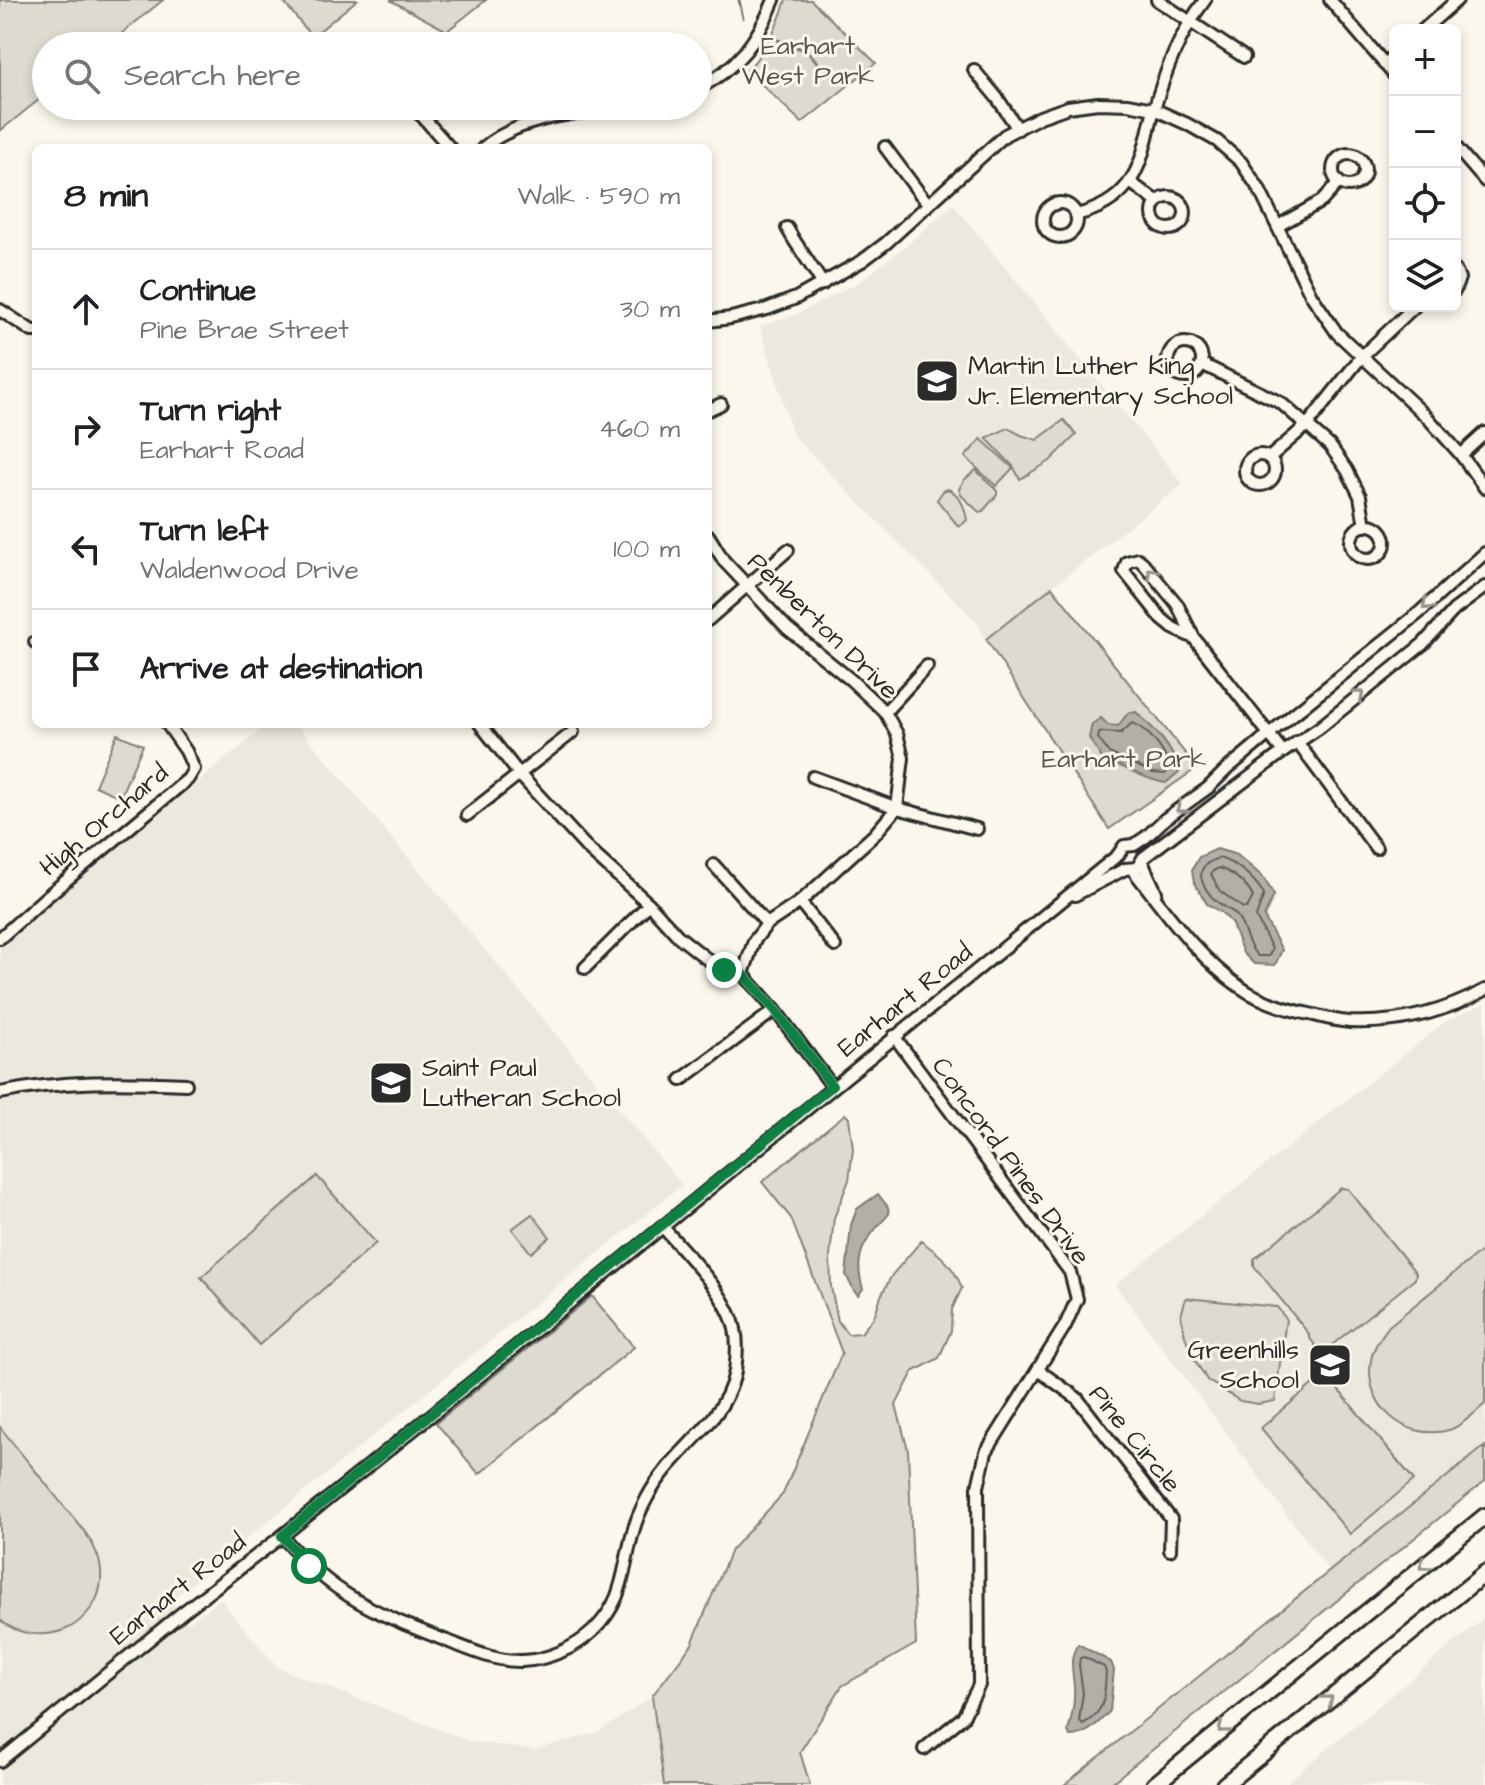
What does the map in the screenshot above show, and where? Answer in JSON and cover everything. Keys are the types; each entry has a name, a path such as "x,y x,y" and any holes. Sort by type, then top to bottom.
{"highway":[{"path":"1154,1785 1485,1516"},
{"path":"1224,1785 1485,1573"}],"street":[{"path":"712,81 752,45 774,0"},
{"path":"1157,0 1244,57"},
{"path":"1076,215 1096,210 1130,182 1169,62 1189,21 1205,0"},
{"path":"1330,0 1389,69"},
{"path":"1430,24 1457,0"},
{"path":"1384,64 1389,60"},
{"path":"974,70 1018,129"},
{"path":"712,320 767,309 796,298 862,261 1005,135 1040,117 1068,107 1098,103 1154,109 1217,141 1241,162 1259,189 1311,295 1337,333 1427,417 1485,486"},
{"path":"426,120 446,144"},
{"path":"489,144 507,132 549,120"},
{"path":"885,147 929,204"},
{"path":"1461,153 1485,181"},
{"path":"1130,182 1157,202"},
{"path":"1278,226 1322,201 1339,182"},
{"path":"787,228 823,284"},
{"path":"0,310 32,331"},
{"path":"1269,458 1308,424 1362,356 1409,312"},
{"path":"1202,364 1281,403 1308,424 1330,446 1347,470 1360,496 1365,526"},
{"path":"712,408 721,404"},
{"path":"1461,455 1485,433"},
{"name":"Penberton Drive","path":"712,542 724,561 787,628 885,712 897,734 903,758 897,808"},
{"path":"712,617 788,550"},
{"name":"Earhart Road","path":"0,1761 282,1536 1118,855 1124,846 1134,845 1146,837 1208,788 1269,734 1420,612 1485,553"},
{"path":"1194,638 1162,619 1124,571 1127,562 1138,559 1143,563 1177,604 1194,638 1283,752"},
{"name":"Earhart Road","path":"1054,907 1136,865 1319,728 1423,644 1454,610 1485,587"},
{"path":"885,712 927,666"},
{"name":"High Orchard","path":"0,938 188,779 194,769 170,728"},
{"path":"483,728 519,774 587,848 649,904 678,936 724,970 743,974 775,1010 832,1086"},
{"path":"467,815 573,732"},
{"path":"1297,742 1376,848"},
{"path":"813,777 897,808 977,829"},
{"path":"743,974 754,941 767,924 800,902 874,835 897,808"},
{"path":"1134,845 1141,850 1136,865"},
{"path":"1118,855 1119,862 1136,865 1168,915 1204,957 1241,988 1268,1002 1293,1011 1347,1022 1388,1021 1421,1015 1485,990"},
{"path":"714,865 767,924"},
{"path":"800,902 835,946"},
{"path":"585,968 649,904"},
{"path":"681,1080 775,1010"},
{"name":"Concord Pines Drive","path":"894,1036 1070,1272 1077,1299 1065,1326 986,1452 978,1487 979,1685 963,1717 924,1749"},
{"path":"0,1093 32,1086 83,1082 186,1084"},
{"path":"282,1536 309,1566 362,1605 385,1617 505,1661 537,1660 555,1654 594,1630 621,1589 633,1532 652,1489 670,1463 711,1420 725,1399 734,1377 737,1345 731,1315 713,1286 662,1226"},
{"name":"Pine Circle","path":"1038,1370 1077,1398 1171,1519 1170,1550"}],"shaded area":[{"name":"Martin Luther King Jr. Elementary School","path":"953,204 1183,484 986,639 978,623 793,436 760,326 795,315 859,282"},
{"name":"Saint Paul Lutheran School","path":"263,728 299,728 682,1185 170,1601 188,1623 220,1599 278,1668 472,1742 534,1750 599,1732 652,1696 664,1785 0,1785 0,946"},
{"name":"Greenhills School","path":"1485,1003 1485,1446 1330,1572 1115,1285 1446,1021"},
{"path":"1485,1617 1485,1785 1284,1785"}],"green space":[{"path":"0,0 163,0 123,32 32,32 32,105 0,131"},
{"path":"282,0 357,0 318,32 308,32"},
{"path":"390,0 486,0 447,31"},
{"name":"Earhart West Park","path":"786,0 811,0 876,63 802,123 747,70 771,37"},
{"path":"1064,420 1076,435 1050,461 1020,479 1013,466 986,438 1008,428 1037,440"},
{"path":"981,439 1013,468 996,486 965,457"},
{"path":"976,470 997,491 997,495 979,512 961,495 959,489"},
{"path":"948,489 959,498 965,511 967,520 959,527 937,500"},
{"name":"Earhart Park","path":"1052,587 1197,768 1109,829 986,639"},
{"path":"117,734 143,745 120,797 95,786"},
{"path":"845,1114 849,1118 853,1149 849,1180 834,1218 830,1257 831,1287 838,1321 848,1334 861,1333 874,1317 892,1275 921,1241 946,1261 962,1288 952,1309 951,1331 939,1358 913,1372 896,1405 908,1450 916,1644 842,1686 800,1752 810,1785 664,1785 652,1696 692,1644 731,1550 783,1494 842,1353 791,1218 762,1182"},
{"path":"317,1176 376,1243 259,1345 201,1277"},
{"path":"1341,1188 1348,1189 1416,1273 1415,1279 1328,1348 1317,1348 1254,1266 1254,1259"},
{"path":"532,1214 550,1237 531,1253 512,1229"},
{"path":"1485,1248 1485,1404 1449,1430 1433,1432 1403,1425 1390,1416 1374,1392 1370,1376 1375,1346 1389,1326"},
{"path":"592,1296 634,1347 479,1474 436,1423"},
{"path":"1186,1298 1277,1307 1286,1319 1275,1401 1258,1404 1240,1401 1207,1380 1185,1336 1181,1315"},
{"path":"1325,1374 1414,1480 1350,1534 1261,1428"},
{"path":"0,1427 85,1532 99,1561 100,1588 92,1607 76,1624 56,1632 22,1632 0,1620"},
{"path":"1485,1446 1485,1481 1109,1785 1064,1785"}],"water":[{"path":"1136,712 1162,739 1176,763 1179,772 1166,783 1103,760 1089,738 1092,724 1101,718 1108,725 1118,726 1128,713"},
{"path":"1217,849 1237,855 1263,877 1274,895 1264,917 1282,950 1275,965 1254,964 1243,953 1231,922 1207,904 1194,883 1192,870 1199,857"},
{"path":"878,1194 888,1207 889,1214 863,1248 859,1266 863,1289 858,1295 846,1275 851,1225 857,1209"},
{"path":"1078,1644 1111,1662 1114,1670 1110,1711 1087,1731 1070,1736 1068,1731 1074,1690 1072,1663"}],"waterway":[{"path":"739,0 743,18"},
{"path":"778,40 807,51 833,76"}],"place":[{"name":"Martin Luther King Jr. Elementary School","path":"937,381"},
{"name":"Saint Paul Lutheran School","path":"391,1083"},
{"name":"Greenhills School","path":"1330,1365"}],"route":[{"path":"309,1566 282,1536 832,1086 775,1010 743,974 724,970"}]}
